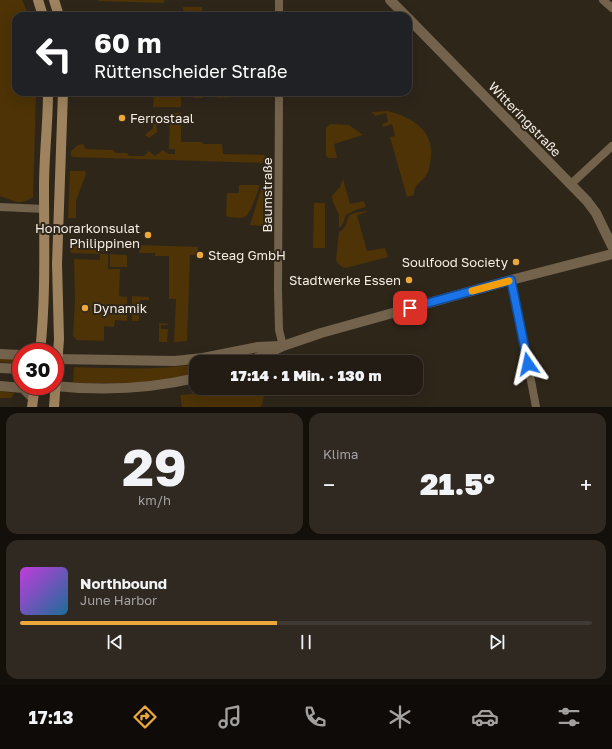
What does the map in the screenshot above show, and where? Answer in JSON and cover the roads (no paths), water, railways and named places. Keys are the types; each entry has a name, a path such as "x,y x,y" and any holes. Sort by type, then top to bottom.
{"main road":[{"path":"38,0 42,12"},
{"path":"54,0 58,12"},
{"path":"40,343 44,278 44,185 48,96"},
{"path":"58,343 58,217 63,96"},
{"path":"54,407 55,395"}],"street":[{"path":"279,0 279,12"},
{"path":"390,0 402,12"},
{"path":"603,0 612,8"},
{"name":"Witteringstraße","path":"412,22 571,184 596,213 612,246"},
{"name":"Baumstraße","path":"279,96 278,286 279,330 283,346"},
{"path":"571,184 612,146"},
{"path":"0,208 45,209"},
{"path":"262,355 283,346 360,322 511,280 612,254"},
{"path":"511,280 536,407"},
{"path":"64,360 175,361 203,358 258,347 283,346"},
{"path":"0,354 12,355"},
{"path":"0,368 12,369"},
{"path":"0,380 12,381"},
{"path":"64,386 106,389 134,388 171,384 189,380"},
{"path":"0,386 23,388 33,403"}],"place":[{"name":"Ferrostaal","path":"122,118"},
{"name":"Honorarkonsulat Philippinen","path":"148,235"},
{"name":"Steag GmbH","path":"200,255"},
{"name":"Soulfood Society","path":"516,262"},
{"name":"Stadtwerke Essen","path":"409,280"},
{"name":"Dynamik","path":"85,308"}]}
